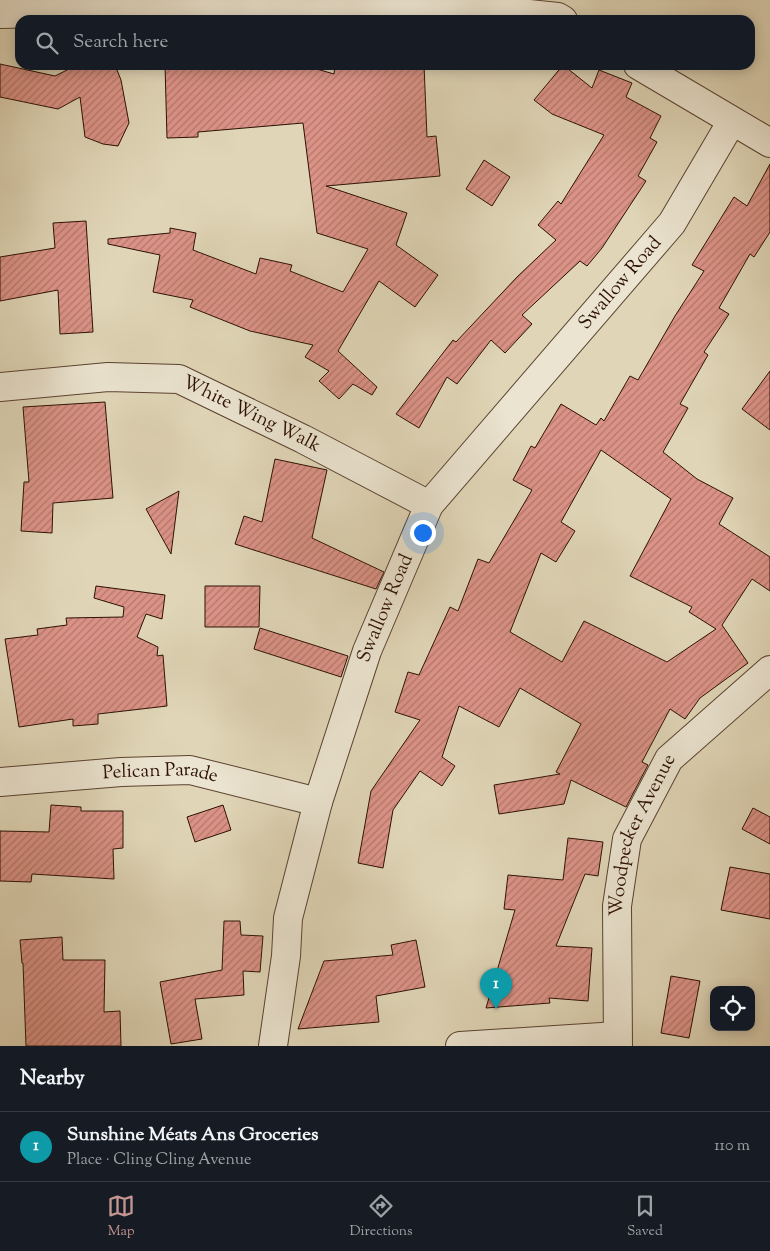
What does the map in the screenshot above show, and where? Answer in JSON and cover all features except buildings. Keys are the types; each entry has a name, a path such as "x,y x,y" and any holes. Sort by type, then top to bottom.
{"street":[{"path":"0,14 246,9 482,10 536,15"},
{"path":"646,70 770,142"},
{"name":"Swallow Road","path":"272,1046 286,956 288,918 318,802 367,651 429,505 672,223 732,121"},
{"name":"White Wing Walk","path":"0,387 108,377 179,378 303,439 429,505"},
{"name":"Woodpecker Avenue","path":"617,1041 617,906 628,840 669,759 770,670"},
{"name":"Pelican Parade","path":"0,782 121,772 190,770 318,802"},
{"path":"460,1046 617,1041"}],"place":[{"name":"Sunshine Méats Ans Groceries","path":"496,1009"}]}
